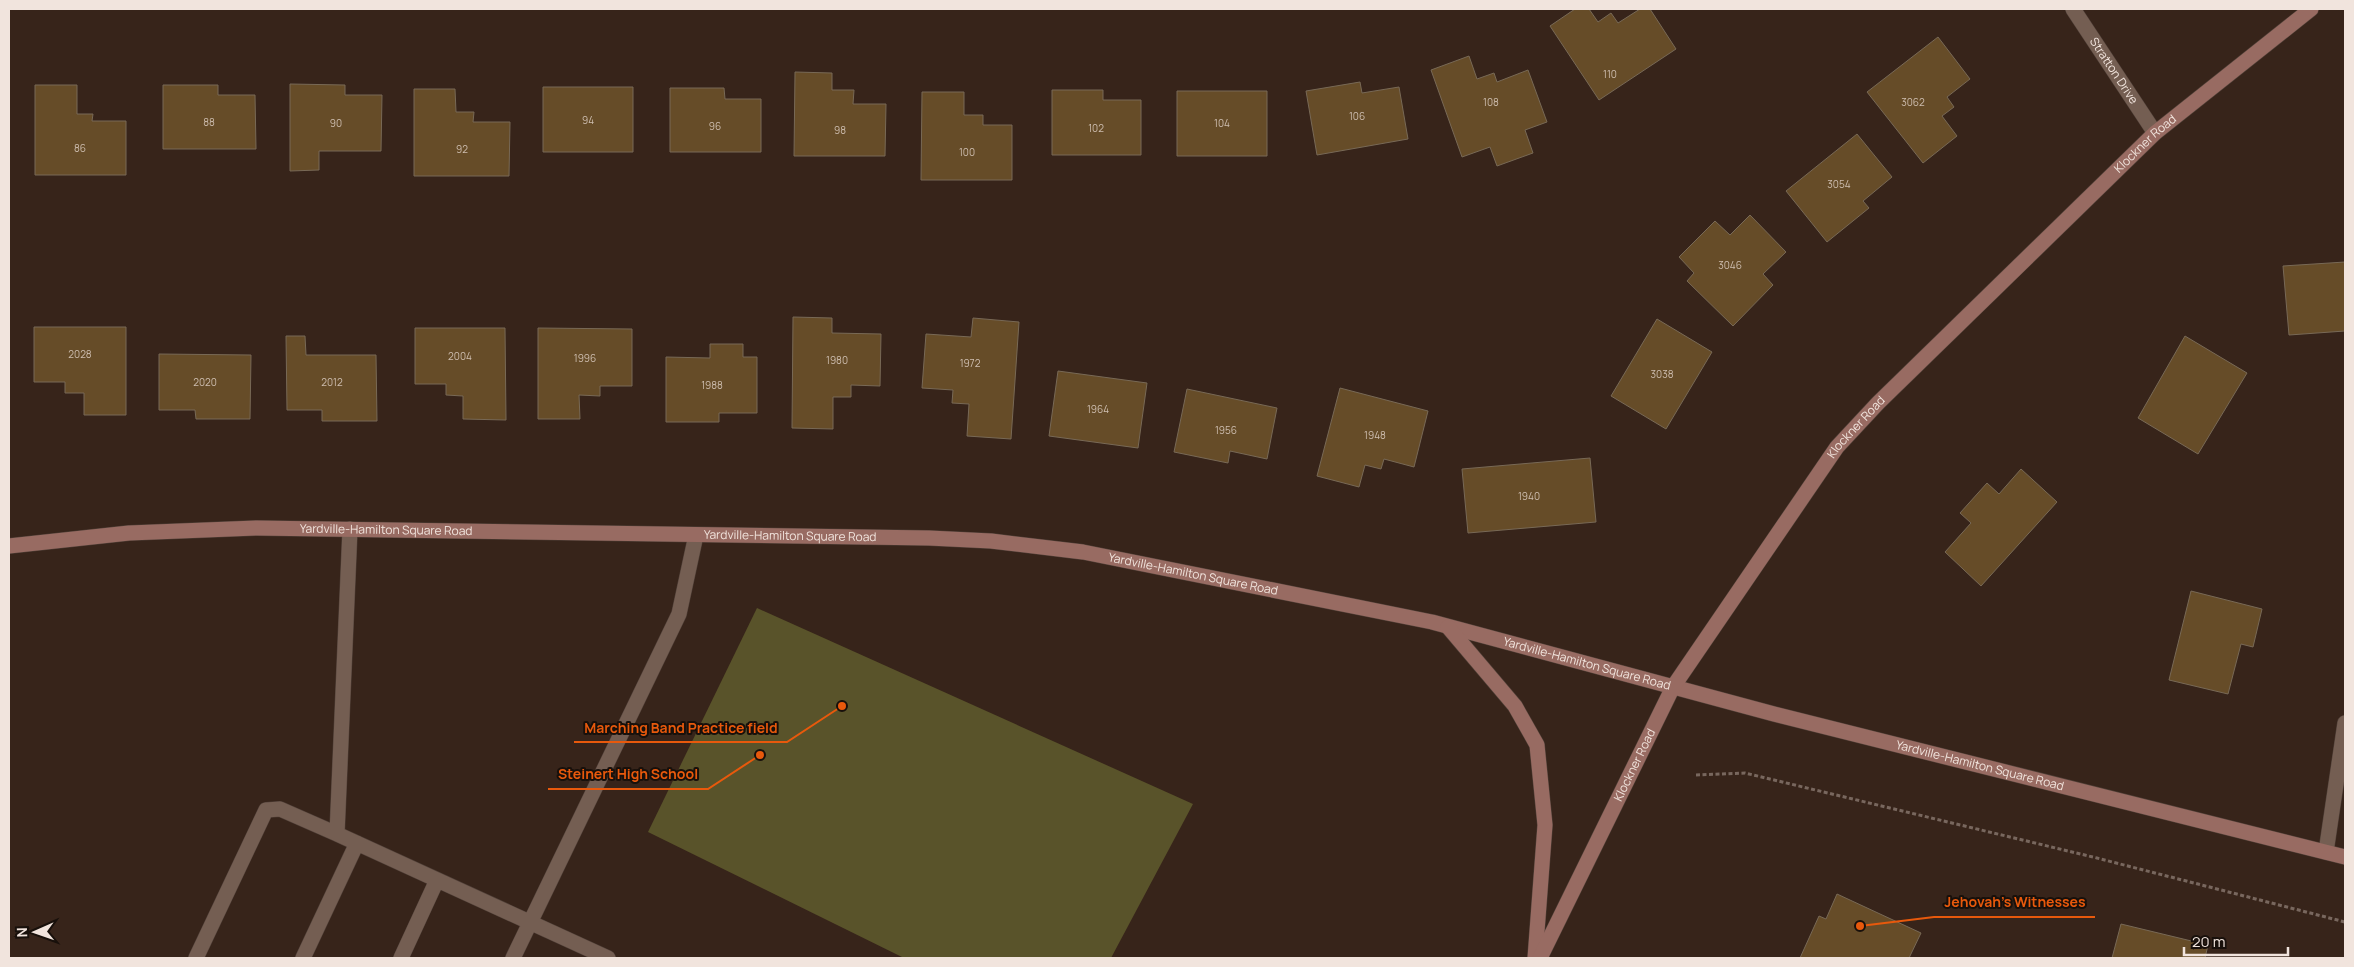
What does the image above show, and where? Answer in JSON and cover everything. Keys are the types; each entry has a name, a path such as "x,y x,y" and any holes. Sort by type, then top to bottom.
{"street":[{"name":"Stratton Drive","path":"2073,9 2155,133"},
{"name":"Klockner Road","path":"1540,958 1673,687 1837,448 1878,403 2155,133 2311,9"},
{"name":"Yardville-Hamilton Square Road","path":"9,546 129,533 257,528 929,538 991,541 1046,547 1092,554 1448,626 1673,687 2345,857"},
{"path":"337,834 350,530"},
{"path":"513,958 679,614 696,535"},
{"path":"1448,626 1515,706 1537,745 1545,825 1535,958"},
{"path":"2326,852 2345,723"},
{"path":"196,958 266,810 280,809 608,958"},
{"path":"303,958 357,843"},
{"path":"401,958 437,880"}],"path":[{"path":"1696,775 1745,773 2098,858 2345,922"}],"shaded area":[{"path":"757,608 1193,804 1111,958 904,958 648,832"}],"building":[{"path":"1575,9 1589,9 1598,22 1611,13 1618,23 1640,9 1650,9 1676,49 1599,100 1550,26"},
{"path":"1938,37 1970,79 1947,97 1954,107 1942,116 1957,136 1923,163 1867,92"},
{"path":"1469,56 1477,79 1494,73 1497,82 1528,70 1547,122 1525,130 1533,153 1497,166 1490,147 1462,157 1431,70"},
{"path":"795,72 832,73 832,90 854,90 853,104 886,104 885,156 794,156"},
{"path":"1360,82 1362,93 1399,87 1408,139 1317,155 1306,91"},
{"path":"290,84 345,85 345,95 382,95 381,151 319,151 319,170 290,171"},
{"path":"35,85 77,85 77,114 93,114 92,121 126,121 126,175 35,175"},
{"path":"163,85 218,85 218,95 255,95 256,149 163,149"},
{"path":"543,87 633,87 633,152 543,152"},
{"path":"670,88 724,88 725,99 761,99 761,152 670,152"},
{"path":"414,89 455,89 456,112 474,112 473,122 510,122 509,176 414,176"},
{"path":"1052,90 1103,90 1103,100 1141,100 1141,155 1052,155"},
{"path":"1177,91 1267,91 1267,156 1177,156"},
{"path":"922,92 964,92 964,115 983,115 983,125 1012,125 1012,180 921,180"},
{"path":"1857,134 1892,177 1863,201 1869,208 1827,242 1786,191"},
{"path":"1750,215 1786,252 1763,274 1773,285 1733,326 1687,281 1694,273 1679,257 1715,221 1730,235"},
{"path":"2345,262 2345,331 2289,335 2283,266"},
{"path":"793,317 832,318 832,333 881,334 880,386 851,385 851,397 833,397 833,429 792,428"},
{"path":"973,318 1019,322 1011,439 967,436 969,404 952,403 953,390 922,388 926,334 971,337"},
{"path":"1657,319 1712,352 1666,429 1611,396"},
{"path":"34,327 126,327 126,415 84,415 84,393 65,393 65,382 34,382"},
{"path":"415,328 505,328 506,420 463,419 463,396 446,395 446,384 415,384"},
{"path":"538,328 632,329 632,386 600,386 600,396 579,395 580,419 538,419"},
{"path":"286,336 305,336 306,355 376,355 377,421 322,421 322,410 287,410"},
{"path":"2185,336 2247,373 2198,454 2138,418"},
{"path":"710,344 743,344 743,357 757,357 757,413 719,413 719,422 666,422 666,357 710,358"},
{"path":"159,354 251,355 250,419 196,419 195,410 159,410"},
{"path":"1058,371 1147,383 1138,448 1049,436"},
{"path":"1340,388 1428,411 1414,467 1384,459 1381,469 1365,465 1359,487 1317,476"},
{"path":"1187,389 1277,408 1267,459 1230,451 1228,463 1174,452"},
{"path":"1590,458 1596,522 1468,533 1462,469"},
{"path":"2021,469 2057,502 1981,586 1945,552 1971,523 1960,513 1987,483 1999,494"},
{"path":"2191,591 2262,609 2253,647 2241,644 2228,694 2169,680"},
{"path":"1837,894 1921,933 1909,958 1800,958 1819,916 1826,919"},
{"path":"2121,924 2208,945 2205,958 2112,958"}],"place":[{"name":"Marching Band Practice field","path":"842,706"},
{"name":"Steinert High School","path":"760,755"},
{"name":"Jehovah's Witnesses","path":"1860,926"}]}
